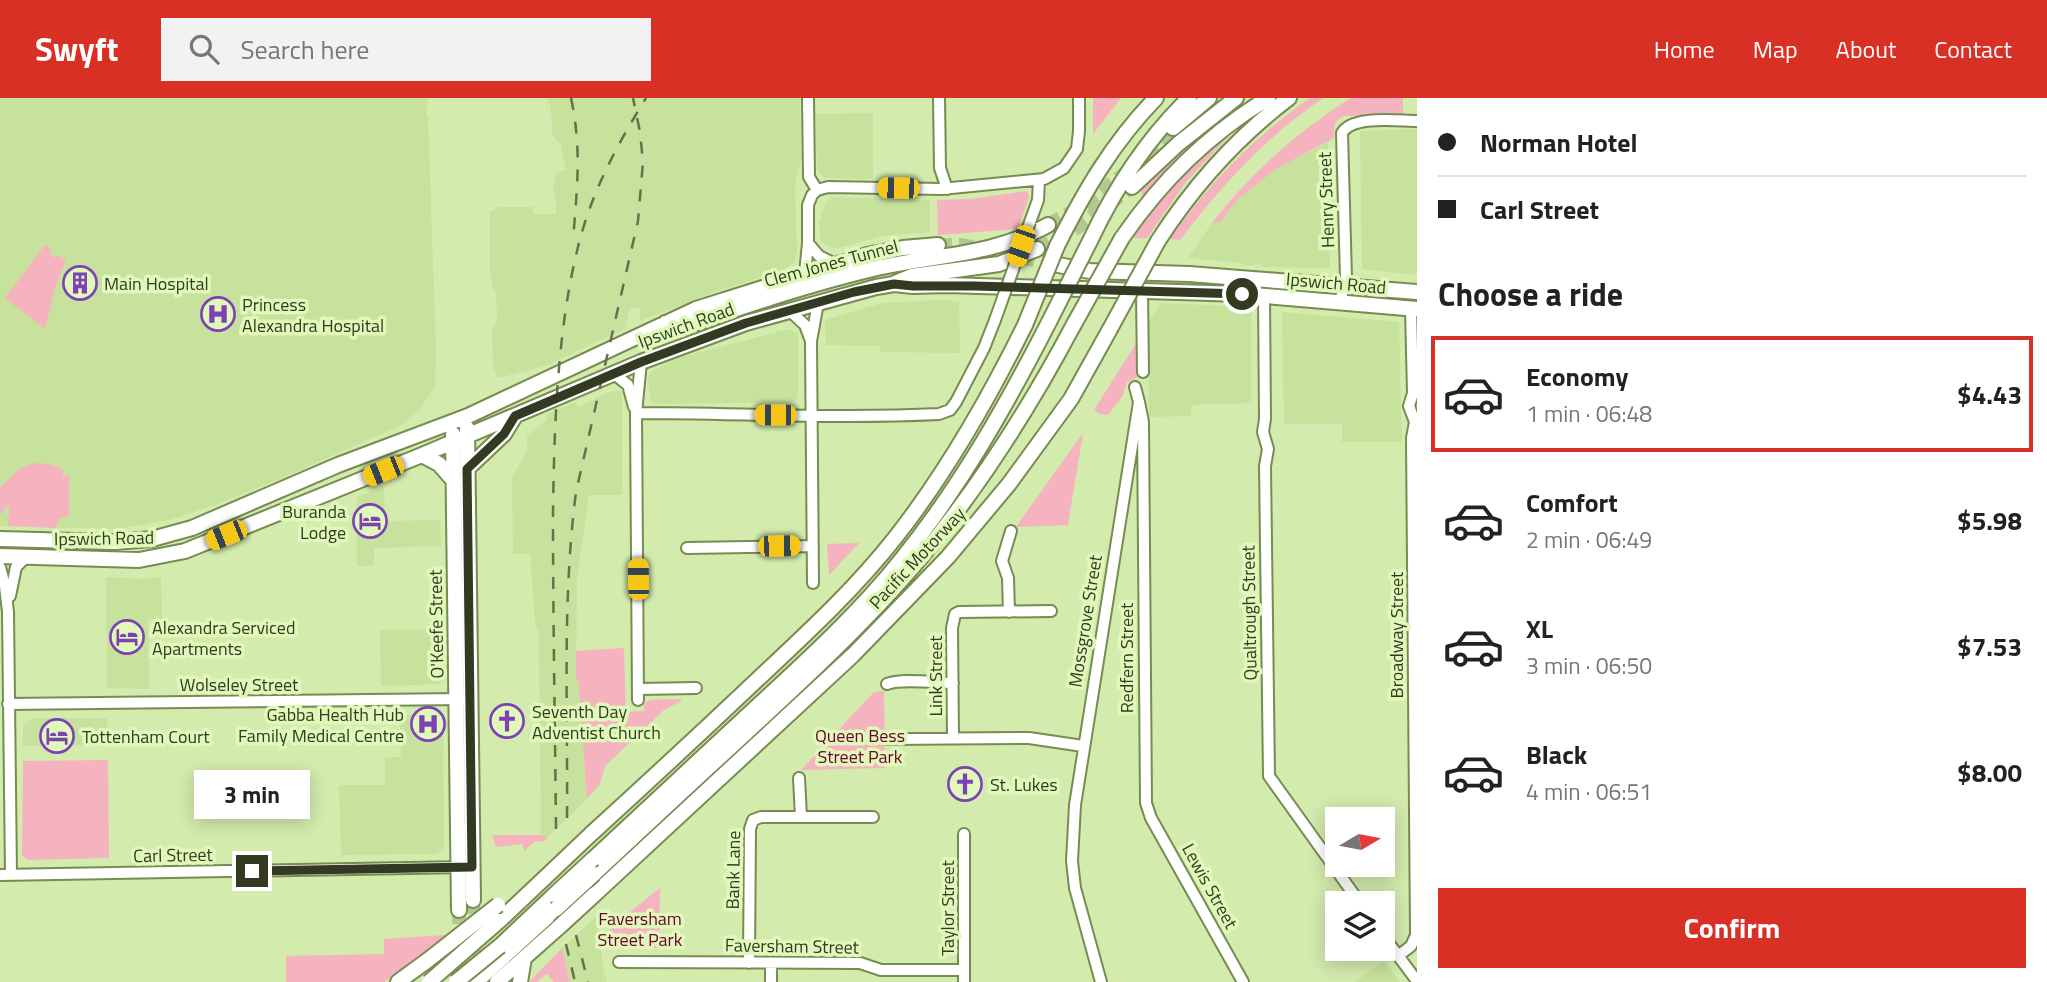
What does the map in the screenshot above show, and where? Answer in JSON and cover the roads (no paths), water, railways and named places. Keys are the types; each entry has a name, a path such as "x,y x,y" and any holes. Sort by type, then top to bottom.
{"highway":[{"name":"Pacific Motorway","path":"429,982 499,921 825,617 878,559 953,458 988,399 1025,325 1057,246 1097,172 1129,127 1156,98"},
{"path":"476,982 501,961 555,902 832,636 886,578 950,495 979,452 1113,195 1151,139 1189,98"},
{"path":"1173,128 1209,98"},
{"path":"1132,187 1178,144 1236,98"},
{"path":"593,866 839,645 907,572 949,522 1012,434 1043,384 1122,238 1157,190 1199,147 1226,125 1268,98"},
{"name":"Pacific Motorway","path":"500,980 853,654 948,557 1009,484 1071,399 1158,241 1185,201 1242,137 1289,98"},
{"name":"Clem Jones Tunnel","path":"665,323 684,327 856,273 992,248 1023,238 1048,225"},
{"name":"Ipswich Road","path":"0,539 115,542 152,539 192,528 338,465 468,416 696,309 835,264 903,248 937,245"},
{"name":"Clem Jones Tunnel","path":"894,284 912,276 999,264 1037,248"},
{"name":"Ipswich Road","path":"1053,264 1090,271 1189,274 1417,292"},
{"name":"Ipswich Road","path":"0,556 139,560 203,545 641,362 746,323 894,284 1184,291 1264,295 1414,309"},
{"name":"O'Keefe Street","path":"459,910 466,867 463,699 454,481 460,438 468,416"},
{"path":"467,469 504,434 515,416"},
{"name":"O'Keefe Street","path":"453,422 460,438 467,469 463,699"},
{"path":"422,455 439,464 454,481"},
{"name":"O'Keefe Street","path":"466,867 473,900"},
{"path":"398,982 498,905 526,895"},
{"path":"456,982 555,902"},
{"path":"520,982 524,958"}],"street":[{"path":"808,98 809,177 817,190"},
{"path":"939,98 940,168 947,189"},
{"path":"804,274 808,243 808,205 817,190 828,187 947,189 1039,181 1054,176 1075,153 1079,138 1079,98"},
{"name":"Henry Street","path":"1340,302 1344,286 1344,129 1358,121 1417,121"},
{"path":"636,413 929,415 947,412 970,377 995,320 1038,200 1039,181"},
{"path":"808,243 819,256 835,264"},
{"path":"1142,292 1143,372"},
{"name":"Qualtrough Street","path":"1264,295 1263,432 1268,449 1265,466 1269,776 1351,891"},
{"path":"813,583 811,341 818,303"},
{"name":"Broadway Street","path":"1398,956 1413,943 1416,935 1412,452 1415,422 1409,406 1413,393 1414,309"},
{"path":"790,311 805,325 811,341"},
{"path":"641,362 636,413 639,695 696,688"},
{"path":"613,373 628,385 636,413"},
{"name":"Mossgrove Street","path":"1101,982 1077,898 1072,861 1075,802 1139,402 1135,387"},
{"name":"Redfern Street","path":"1139,402 1143,422 1147,807"},
{"path":"264,497 273,516"},
{"path":"1121,506 1143,510"},
{"path":"1011,531 1002,561 1008,578 1009,611 1052,611"},
{"path":"687,548 813,546"},
{"path":"8,612 15,570 26,557"},
{"path":"0,567 8,612 6,875"},
{"name":"Link Street","path":"953,738 953,624 956,614 1009,611"},
{"path":"887,684 903,680 914,683 953,683"},
{"name":"Wolseley Street","path":"8,704 463,699"},
{"path":"885,739 1032,738 1083,746"},
{"path":"799,778 801,817 873,817"},
{"name":"Lewis Street","path":"1147,807 1243,982"},
{"name":"Bank Lane","path":"749,963 750,827 753,820 761,817 801,817"},
{"name":"Taylor Street","path":"964,834 964,976"},
{"name":"Carl Street","path":"6,875 466,867"},
{"path":"1395,952 1417,981"},
{"name":"Faversham Street","path":"619,962 863,963 878,970 964,976"},
{"path":"771,963 771,982"}],"tunnel":[{"path":"1145,155 1173,128"},
{"path":"1048,225 1084,205 1125,173"},
{"path":"1037,249 1076,228 1132,187"},
{"path":"938,245 962,245 1053,264"},
{"path":"473,900 474,975"},
{"path":"459,910 460,982"}],"railway":[{"path":"571,98 578,152 573,240"},
{"path":"567,818 567,614 572,533 576,492 638,221 643,162 633,98"},
{"path":"556,829 553,516 556,415 565,312 578,247 590,208 615,152 646,98"},
{"path":"576,935 588,982"},
{"path":"566,944 575,982"}],"place":[{"name":"Main Hospital","path":"80,283"},
{"name":"Princess Alexandra Hospital","path":"218,314"},
{"name":"Buranda Lodge","path":"370,521"},
{"name":"Alexandra Serviced Apartments","path":"127,637"},
{"name":"Seventh Day Adventist Church","path":"507,721"},
{"name":"Gabba Health Hub Family Medical Centre","path":"428,724"},
{"name":"Tottenham Court","path":"57,736"},
{"name":"St. Lukes","path":"965,784"}],"park label":[{"name":"Queen Bess Street Park","path":"860,745"},
{"name":"Faversham Street Park","path":"640,928"}]}
